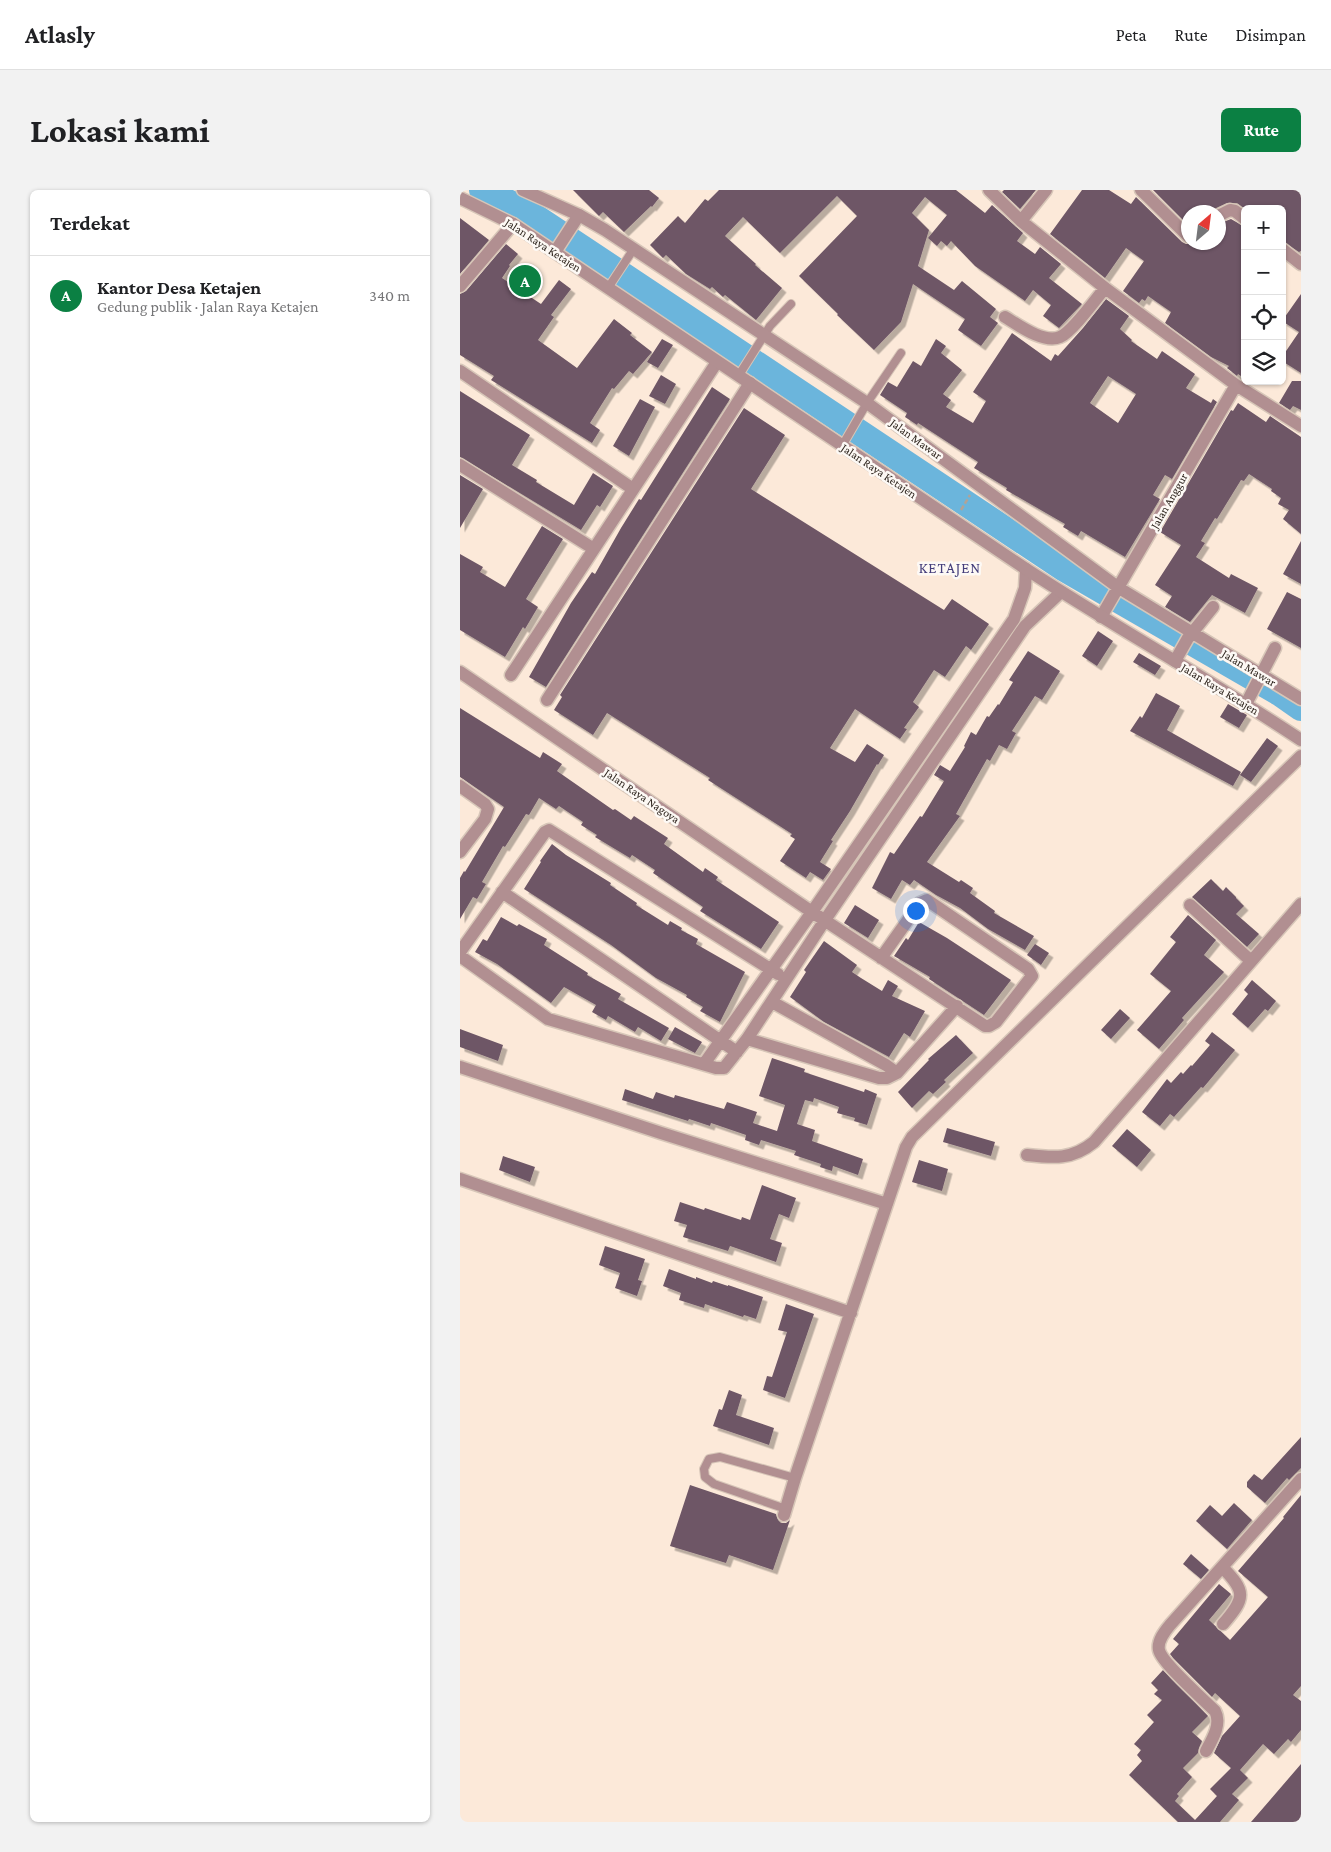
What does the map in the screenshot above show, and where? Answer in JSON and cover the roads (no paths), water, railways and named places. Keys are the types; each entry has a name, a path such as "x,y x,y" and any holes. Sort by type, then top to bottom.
{"street":[{"name":"Jalan Mawar","path":"523,190 605,230 632,252 866,405 1117,591 1260,678 1301,699"},
{"path":"989,190 1021,221 1106,288 1236,385 1301,426"},
{"path":"1021,221 1046,190"},
{"path":"1141,190 1181,229"},
{"name":"Jalan Raya Ketajen","path":"460,198 513,224 557,249 611,284 718,362 1026,569 1062,592 1248,699 1301,740"},
{"path":"1226,212 1230,210 1235,211 1241,216"},
{"path":"557,249 577,217"},
{"path":"460,286 513,224"},
{"path":"1283,250 1301,264"},
{"path":"1005,317 1034,334 1046,338 1060,337 1070,329 1106,288"},
{"path":"511,676 718,362"},
{"path":"460,371 634,489"},
{"path":"548,700 750,383"},
{"name":"Jalan Anggur","path":"1103,615 1236,385"},
{"path":"460,465 594,550"},
{"path":"704,1064 772,970 1014,619 1025,588 1026,569"},
{"path":"460,956 548,1019 716,1068 724,1068 747,1039 824,920 1025,626 1062,592"},
{"path":"1176,658 1190,636 1213,607"},
{"path":"1014,619 1025,626"},
{"path":"1248,699 1276,648"},
{"name":"Jalan Raya Nagoya","path":"460,672 812,912 881,958 957,1006 981,1024 985,1026 992,1025 1033,974 1030,970 927,900 920,903 881,958"},
{"path":"785,1512 906,1147 912,1137 1301,756"},
{"path":"460,786 485,804 488,809 485,819 460,852"},
{"path":"460,952 545,832 549,830 786,979"},
{"path":"502,892 737,1052"},
{"path":"1027,1155 1064,1157 1078,1153 1094,1142 1301,904"},
{"path":"1190,905 1250,961"},
{"path":"772,1002 886,1065 896,1073"},
{"path":"747,1039 879,1078 887,1078 896,1073 957,1006"},
{"path":"460,1067 887,1204"},
{"path":"460,1180 851,1313"},
{"path":"1206,1752 1216,1730 1218,1717 1215,1711 1165,1660 1160,1654 1158,1646 1170,1625 1301,1480"},
{"path":"1222,1567 1238,1582 1241,1592 1239,1602 1223,1624"}],"lane":[{"path":"611,284 632,252"},
{"path":"739,375 770,326 791,304"},
{"path":"842,446 866,405 901,353"},
{"path":"785,1512 714,1484 705,1477 705,1466 709,1459 720,1457 795,1478"}],"waterway":[{"path":"482,190 525,210 1063,568 1281,694 1301,708"}],"place":[{"name":"Kantor Desa Ketajen","path":"525,281"}],"district":[{"name":"KETAJEN","path":"950,568"}]}
